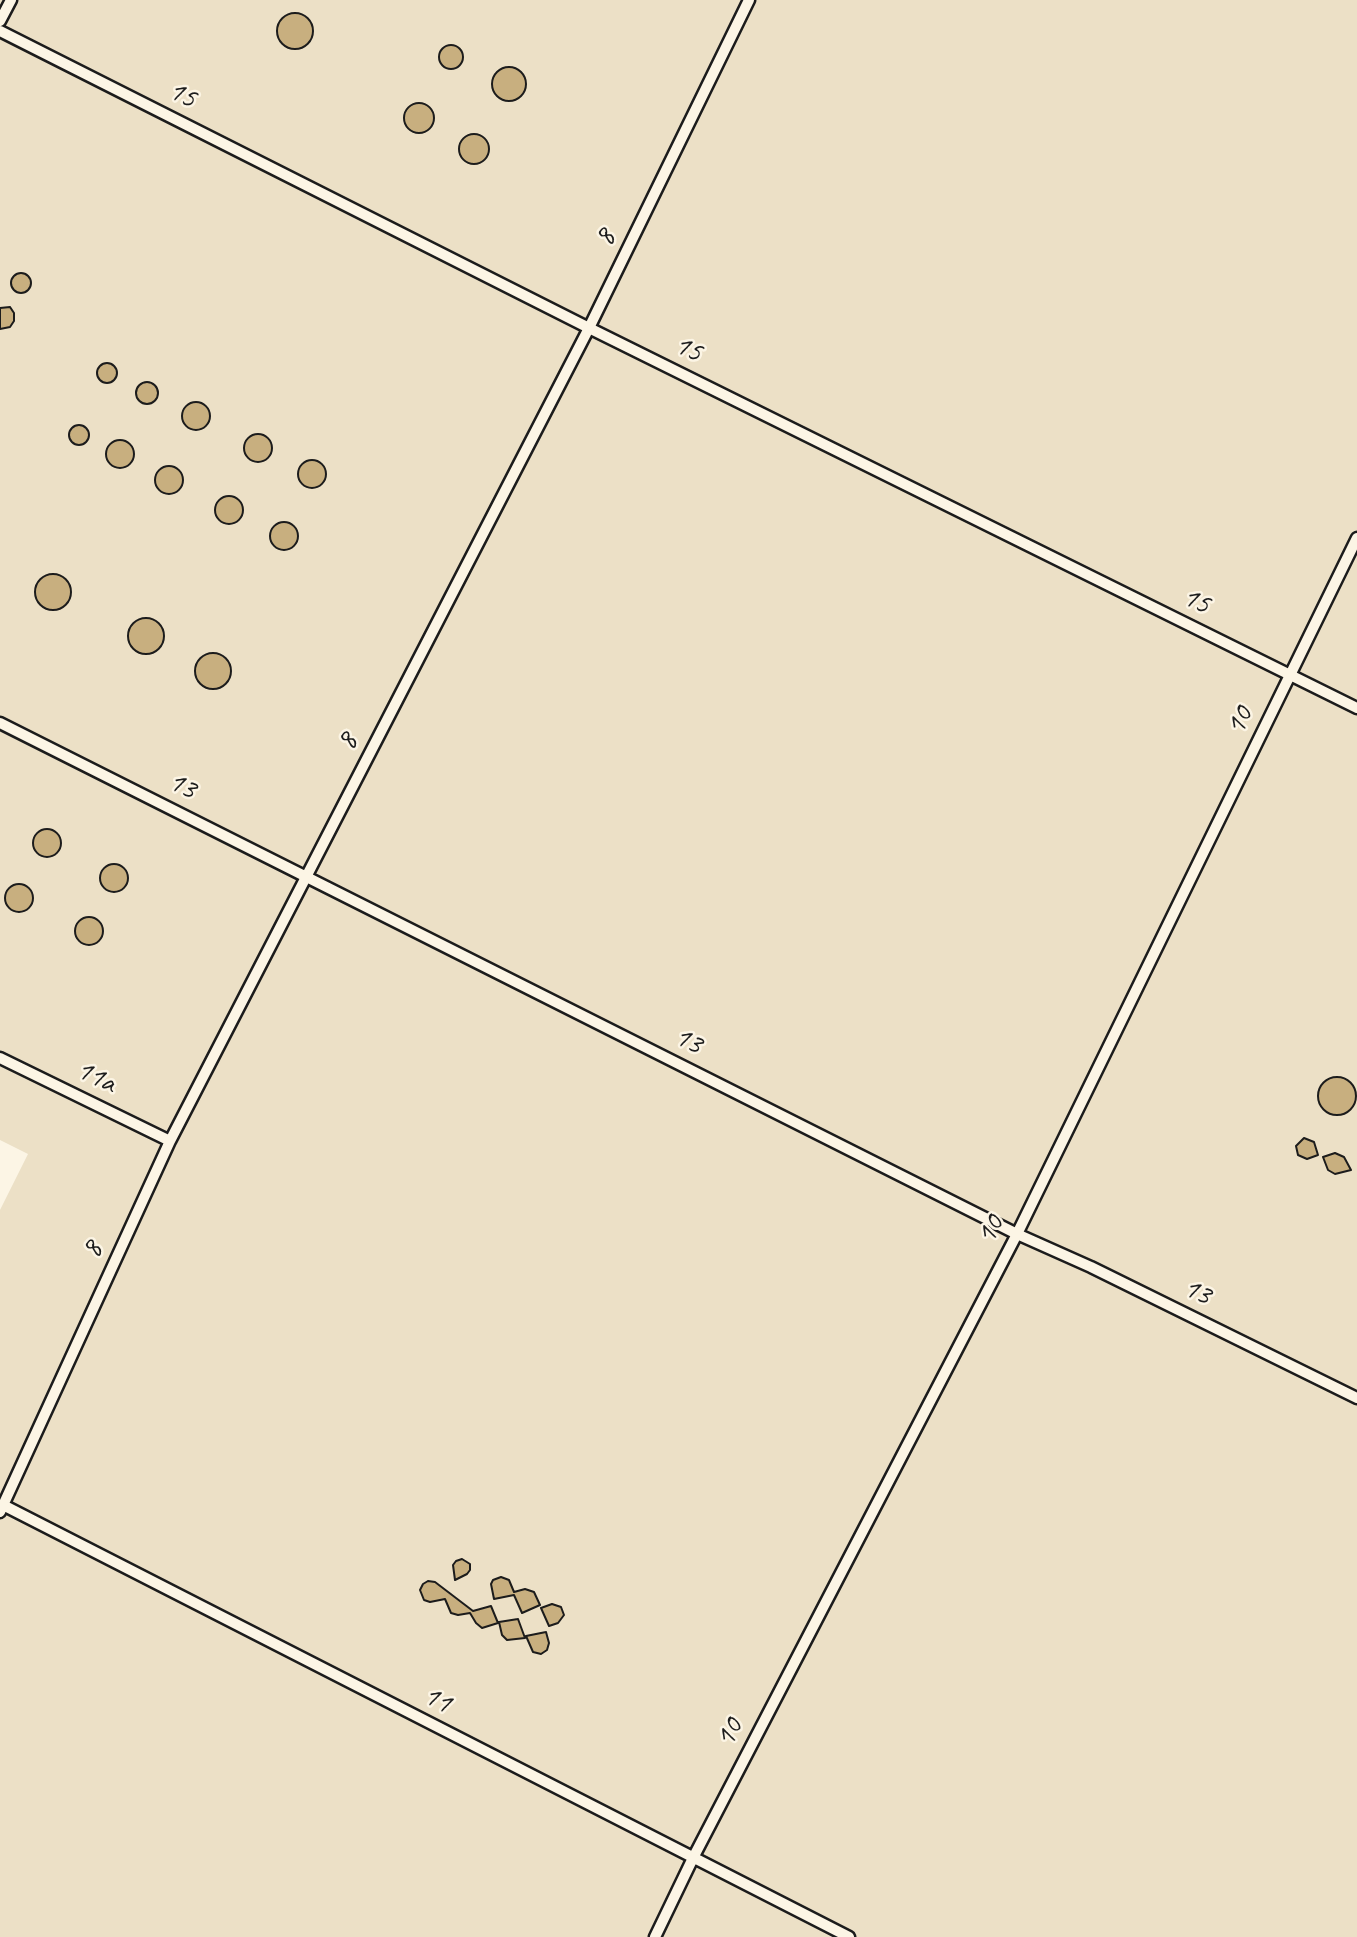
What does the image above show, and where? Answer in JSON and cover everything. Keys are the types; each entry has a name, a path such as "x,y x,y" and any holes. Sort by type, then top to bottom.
{"lane":[{"path":"0,21 10,0"},
{"name":"8","path":"2,1509 170,1141 589,328 749,0"},
{"name":"15","path":"0,30 589,328 1357,708"},
{"name":"10","path":"654,1937 1017,1234 1357,538"},
{"name":"13","path":"0,723 1017,1234 1091,1267 1357,1398"},
{"name":"11a","path":"0,1058 170,1141"},
{"name":"11","path":"2,1509 849,1937"}],"shaded area":[{"path":"0,0 1357,0 1357,1937 0,1937 0,1210 28,1154 0,1140"}],"building":[{"path":"295,13 308,18 313,31 308,44 295,49 282,44 277,31 282,18"},
{"path":"451,45 460,48 463,57 460,66 451,69 442,66 439,57 442,48"},
{"path":"509,67 521,72 526,84 521,96 509,101 497,96 492,84 497,72"},
{"path":"419,103 430,107 434,118 430,129 419,133 408,129 404,118 408,107"},
{"path":"474,134 485,138 489,149 485,160 474,164 463,160 459,149 463,138"},
{"path":"21,273 28,276 31,283 28,290 21,293 14,290 11,283 14,276"},
{"path":"10,307 14,313 14,321 10,327 0,329 0,308"},
{"path":"107,363 114,366 117,373 114,380 107,383 100,380 97,373 100,366"},
{"path":"147,382 155,385 158,393 155,401 147,404 139,401 136,393 139,385"},
{"path":"196,402 206,406 210,416 206,426 196,430 186,426 182,416 186,406"},
{"path":"79,425 86,428 89,435 86,442 79,445 72,442 69,435 72,428"},
{"path":"258,434 268,438 272,448 268,458 258,462 248,458 244,448 248,438"},
{"path":"120,440 130,444 134,454 130,464 120,468 110,464 106,454 110,444"},
{"path":"312,460 322,464 326,474 322,484 312,488 302,484 298,474 302,464"},
{"path":"169,466 179,470 183,480 179,490 169,494 159,490 155,480 159,470"},
{"path":"229,496 239,500 243,510 239,520 229,524 219,520 215,510 219,500"},
{"path":"284,522 294,526 298,536 294,546 284,550 274,546 270,536 274,526"},
{"path":"53,574 66,579 71,592 66,605 53,610 40,605 35,592 40,579"},
{"path":"146,618 159,623 164,636 159,649 146,654 133,649 128,636 133,623"},
{"path":"213,653 226,658 231,671 226,684 213,689 200,684 195,671 200,658"},
{"path":"47,829 57,833 61,843 57,853 47,857 37,853 33,843 37,833"},
{"path":"114,864 124,868 128,878 124,888 114,892 104,888 100,878 104,868"},
{"path":"19,884 29,888 33,898 29,908 19,912 9,908 5,898 9,888"},
{"path":"89,917 99,921 103,931 99,941 89,945 79,941 75,931 79,921"},
{"path":"1337,1077 1350,1083 1356,1096 1350,1109 1337,1115 1324,1109 1318,1096 1324,1083"},
{"path":"1304,1138 1314,1142 1318,1155 1307,1159 1298,1155 1296,1146"},
{"path":"1335,1153 1344,1157 1351,1170 1335,1174 1328,1170 1323,1157"},
{"path":"462,1559 470,1564 470,1570 455,1580 453,1565"},
{"path":"501,1577 509,1580 514,1592 525,1589 534,1592 540,1605 522,1613 514,1595 494,1599 491,1584 493,1580"},
{"path":"428,1581 435,1582 473,1611 491,1606 498,1623 482,1628 470,1613 451,1613 445,1599 430,1602 424,1600 420,1590"},
{"path":"552,1604 561,1607 564,1615 558,1623 549,1626 541,1608"},
{"path":"518,1619 525,1638 507,1640 502,1635 499,1622"},
{"path":"546,1632 549,1643 547,1650 541,1654 533,1652 526,1636"}]}
